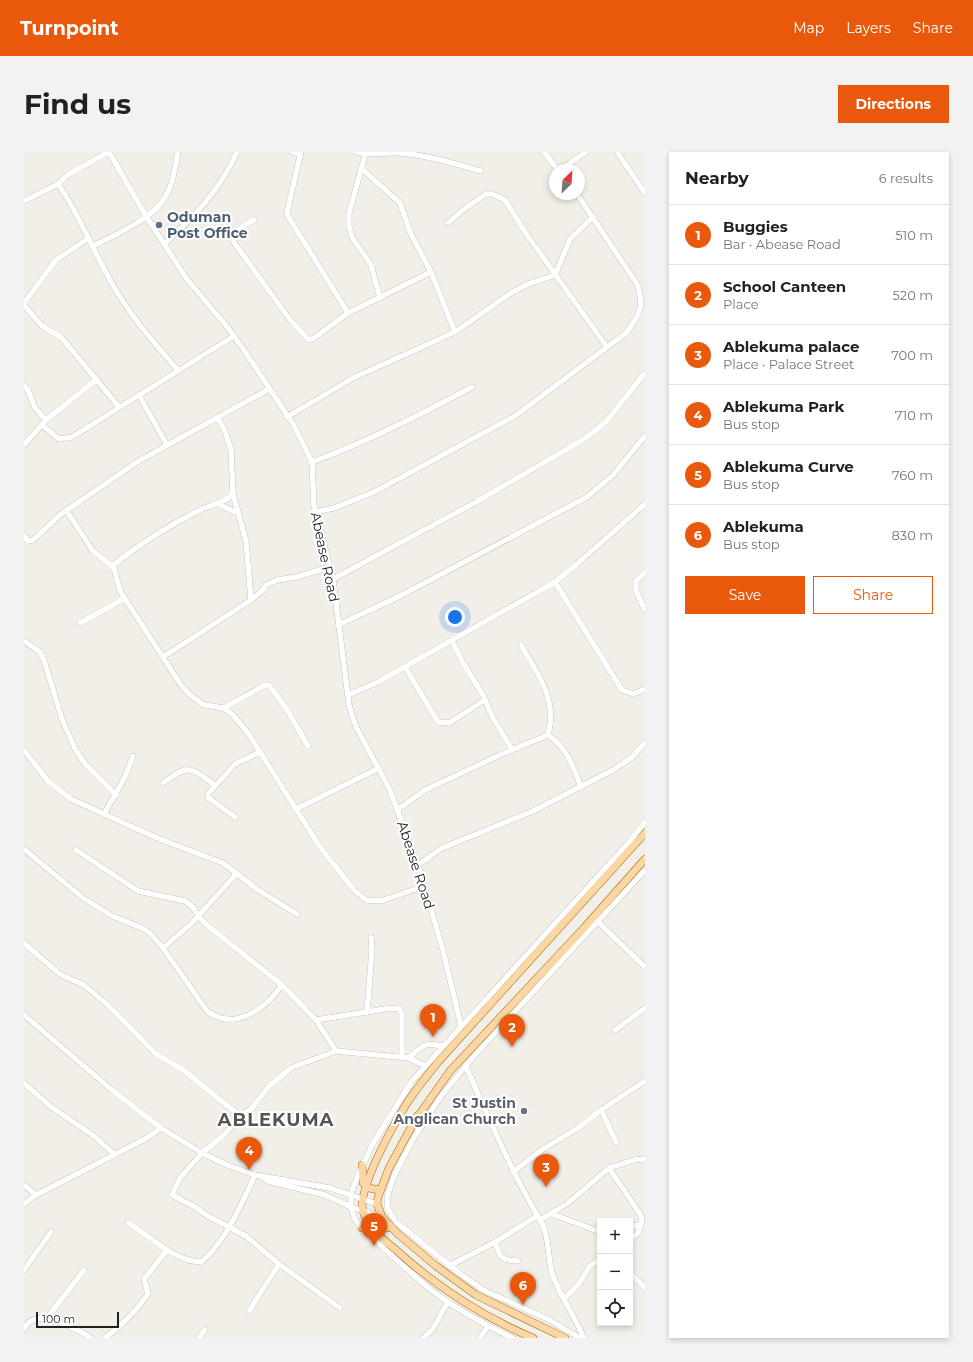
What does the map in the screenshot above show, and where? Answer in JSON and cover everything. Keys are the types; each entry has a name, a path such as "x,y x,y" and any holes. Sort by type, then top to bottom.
{"main road":[{"path":"533,1338 486,1316 444,1290 408,1261 369,1225 363,1211 363,1198 366,1186 389,1136 407,1103 419,1086 438,1062 645,833"},
{"path":"565,1338 500,1308 467,1289 436,1266 398,1234 382,1217 377,1204 379,1190 417,1116 464,1055 633,878 645,860"},
{"path":"412,1081 419,1086"},
{"path":"417,1116 424,1121"},
{"path":"362,1165 362,1180 366,1186 379,1190"},
{"path":"362,1228 369,1225 382,1224 398,1234"},
{"path":"467,1289 471,1282"}],"street":[{"path":"24,201 58,184 68,174 108,152"},
{"name":"Abease Road","path":"108,152 146,216 194,289 234,336 302,439 312,462 315,512 333,579 349,705 356,727 379,768 418,865 443,950 461,1026"},
{"path":"93,246 146,216 158,207 165,198 171,183 178,152"},
{"path":"164,244 201,210 220,183 237,152"},
{"path":"292,152 300,153 288,216 348,313"},
{"path":"357,152 401,153 444,161 481,171"},
{"path":"544,152 554,164"},
{"path":"568,164 586,152"},
{"path":"617,152 645,193"},
{"path":"366,153 349,213 349,226 352,237 371,265 380,298"},
{"path":"362,168 400,203 411,234 431,272 455,332"},
{"path":"58,184 89,238 110,280 133,316 178,370"},
{"path":"448,223 464,209 486,194 499,196 509,206 525,232 607,347"},
{"path":"315,512 334,508 374,492 515,416 626,332 638,315 642,306 642,297 637,284 581,200"},
{"path":"287,417 353,378 455,332 511,293 528,284 555,275 570,238 593,217"},
{"path":"254,220 235,231 232,236 233,241 302,334 309,340 314,338 348,313 431,272"},
{"path":"89,238 56,260 24,304 42,326 61,337 119,407"},
{"path":"24,386 28,390 35,408 44,423 59,440 65,440 96,424 119,407 234,336"},
{"path":"333,579 482,498 586,438 606,422 644,374"},
{"path":"24,445 44,423 97,379"},
{"path":"312,462 346,450 404,423 472,387"},
{"path":"24,536 28,540 33,540 43,529 66,510 137,462 218,419 269,389"},
{"path":"139,395 167,445"},
{"path":"218,419 224,429 231,449 233,494 237,513 246,541 250,600"},
{"path":"338,625 398,597 587,497 616,471 645,436"},
{"path":"112,566 137,546 198,511 218,504 233,494"},
{"path":"218,504 237,513"},
{"path":"348,695 378,682 555,582 578,564 645,504"},
{"path":"66,510 93,551 112,566 124,598 189,694 204,705 224,708 241,724 320,847 360,896 373,901 380,901 424,886"},
{"path":"163,657 260,594 266,585 277,580 296,577 330,567"},
{"path":"645,572 636,581 636,591 645,610"},
{"path":"555,582 622,690 633,694 645,689"},
{"path":"80,623 124,598"},
{"path":"24,641 40,652 44,660 62,719 79,757 116,795"},
{"path":"452,641 486,700 496,725 512,749"},
{"path":"521,645 548,694 551,717 548,735"},
{"path":"405,666 438,722 449,723 486,700"},
{"path":"224,708 265,685 269,685 286,708 308,746"},
{"path":"397,810 425,790 512,749 548,735"},
{"path":"548,735 558,743 565,753 581,787"},
{"path":"418,865 442,848 531,812 581,787 626,762 645,743"},
{"path":"24,750 55,788 71,799 157,838 218,860 269,897 297,914"},
{"path":"235,817 208,797 215,785 238,762 260,752"},
{"path":"104,814 125,777 133,756"},
{"path":"296,809 379,768"},
{"path":"163,783 180,770 185,769 193,770 215,785"},
{"path":"513,1338 488,1326 431,1290 355,1220 351,1207 351,1194 362,1165 412,1081 629,842 645,822"},
{"path":"24,849 84,898 112,916 142,928 156,938 207,1011 220,1018 241,1019 247,1016 275,995 282,985"},
{"path":"76,850 138,891 185,901 193,907 198,916 282,985 291,996 316,1020 336,1051"},
{"path":"580,1338 548,1320 506,1302 471,1282 449,1266 396,1222 388,1209 387,1197 394,1176 424,1121 442,1096 466,1067 598,922 633,878 645,870"},
{"path":"163,948 198,916 237,873"},
{"path":"598,922 645,967"},
{"path":"367,1012 372,950 371,937"},
{"path":"24,944 61,975 84,985 109,1006 156,1054 182,1069 240,1116"},
{"path":"316,1020 394,1008 402,1011 402,1057"},
{"path":"615,1030 645,1008"},
{"path":"24,1015 112,1090 161,1128 202,1153 227,1165 268,1181 325,1195 351,1207 382,1217"},
{"path":"409,1058 422,1045 433,1044 443,1046"},
{"path":"340,1308 279,1264 246,1236 172,1194 180,1178 202,1153 224,1135 240,1116 252,1108 274,1081 291,1068 336,1051 409,1058 425,1066"},
{"path":"466,1067 513,1172 539,1218 553,1275 577,1320 584,1338"},
{"path":"513,1172 544,1149 578,1128 601,1110 645,1081"},
{"path":"24,1083 50,1106 94,1136 115,1155"},
{"path":"601,1110 616,1142"},
{"path":"24,1204 36,1195 145,1139 161,1128"},
{"path":"449,1266 539,1218 552,1214 609,1168 629,1161 645,1159"},
{"path":"609,1168 642,1217 637,1234 633,1237"},
{"path":"258,1176 330,1188 377,1204"},
{"path":"128,1222 167,1250 193,1262 201,1262 213,1250 258,1176"},
{"path":"24,1184 36,1195"},
{"path":"552,1214 597,1231"},
{"path":"633,1226 641,1224"},
{"path":"24,1270 51,1232"},
{"path":"495,1242 499,1254 503,1259 507,1261 518,1261"},
{"path":"105,1338 125,1320 148,1294 144,1279 167,1250"},
{"path":"565,1298 578,1286 590,1266 597,1261"},
{"path":"249,1310 279,1264"},
{"path":"47,1318 84,1270"},
{"path":"633,1276 645,1288"},
{"path":"423,1338 432,1330 448,1302"},
{"path":"24,1329 29,1322 47,1318 91,1338"},
{"path":"480,1338 488,1326"},
{"path":"199,1338 205,1330"}],"place":[{"name":"Oduman Post Office","path":"159,225"},
{"name":"Buggies","path":"433,1037"},
{"name":"School Canteen","path":"512,1047"},
{"name":"St Justin Anglican Church","path":"524,1111"},
{"name":"Ablekuma Park","path":"249,1170"},
{"name":"Ablekuma palace","path":"546,1187"},
{"name":"Ablekuma Curve","path":"374,1246"},
{"name":"Ablekuma","path":"523,1305"}],"district":[{"name":"ABLEKUMA","path":"276,1120"}]}
